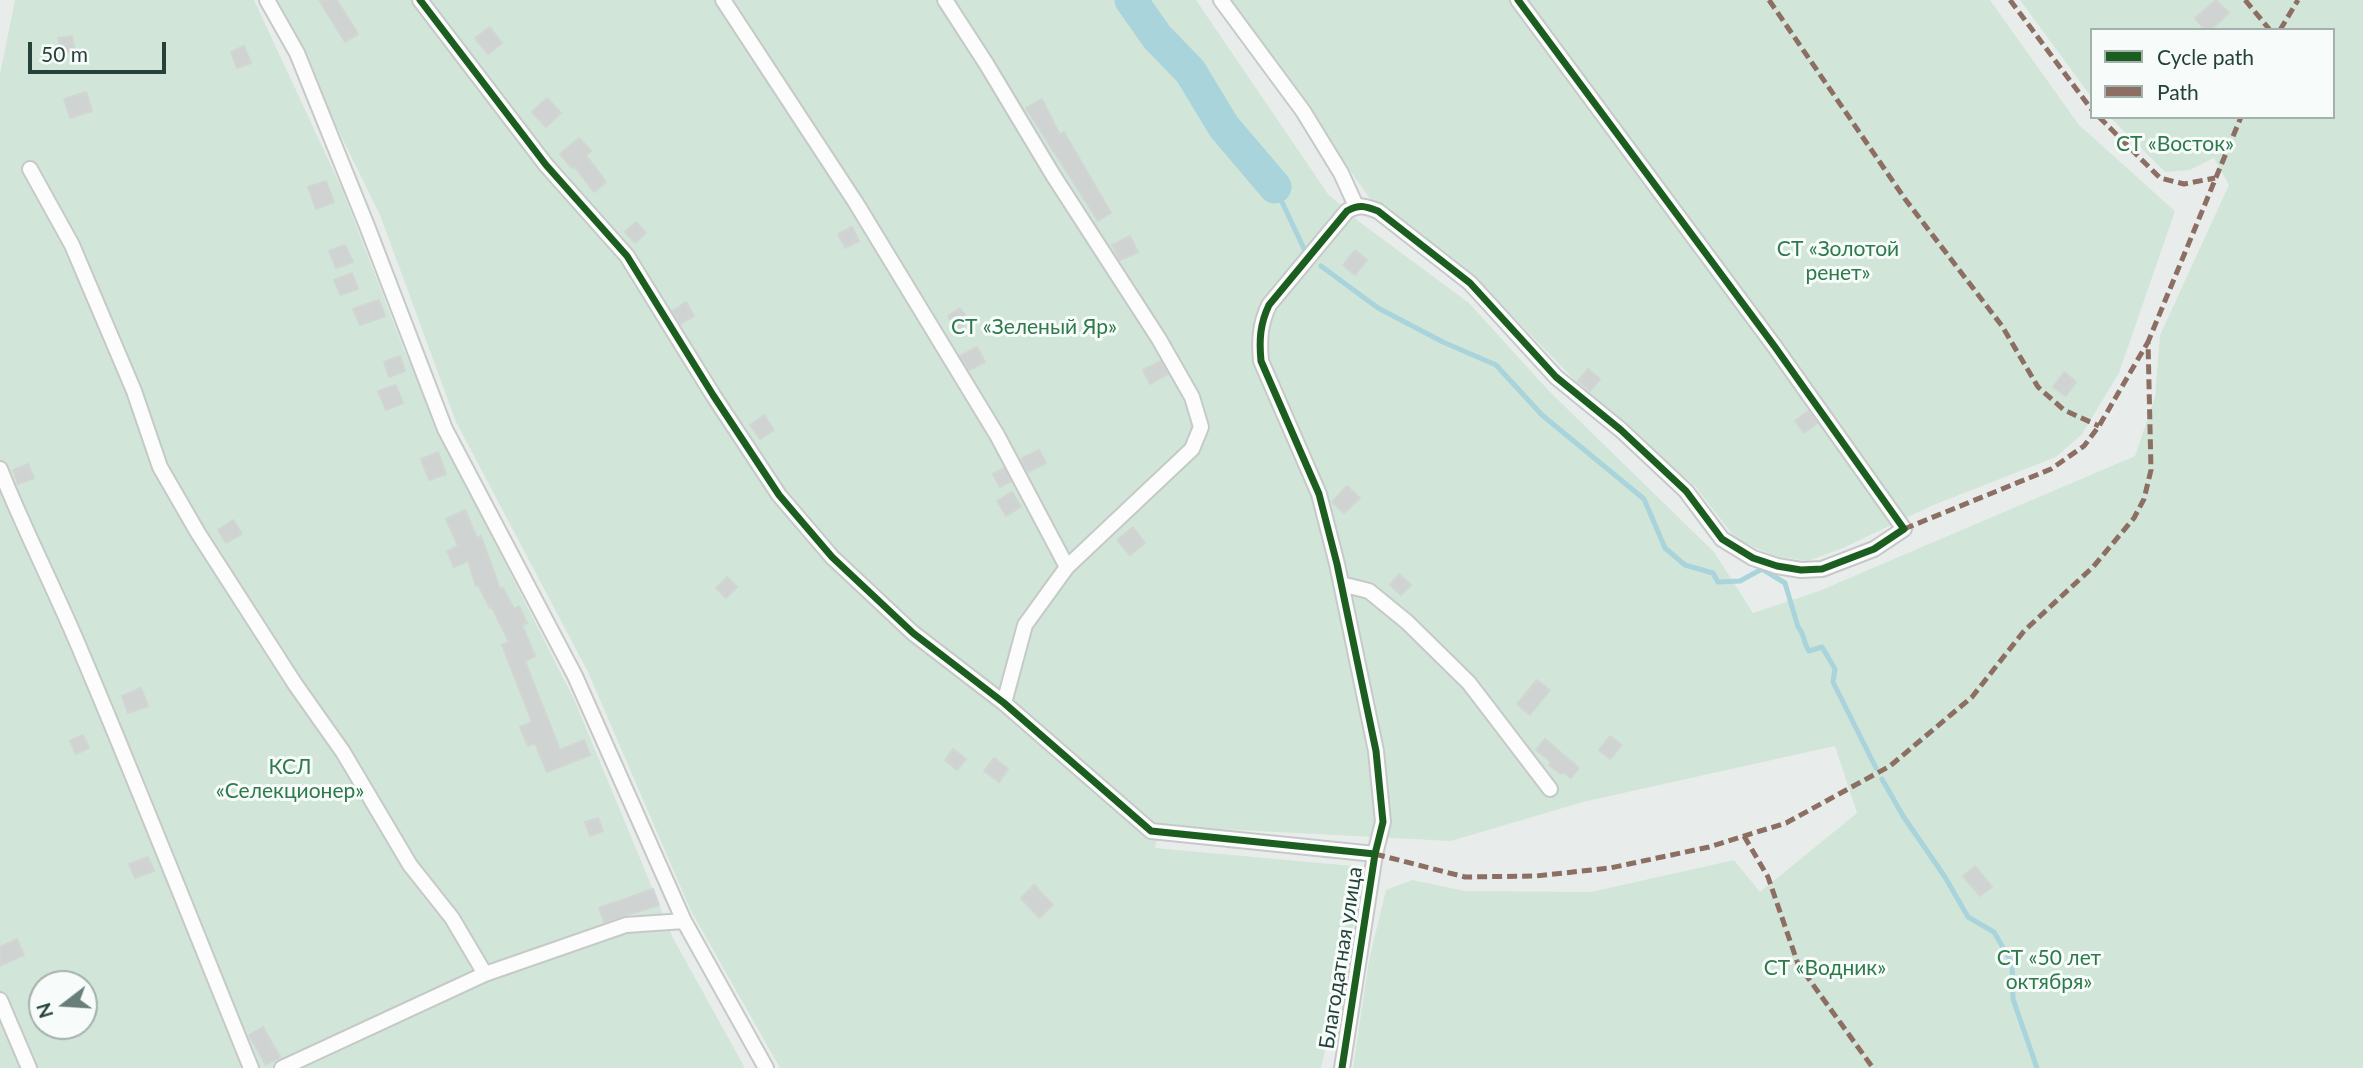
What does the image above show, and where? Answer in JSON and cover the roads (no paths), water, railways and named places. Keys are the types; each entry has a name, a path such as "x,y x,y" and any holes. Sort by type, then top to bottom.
{"street":[{"path":"267,0 297,52 368,226 445,429 575,676 684,922 766,1068"},
{"path":"420,0 546,165 627,256 779,495 832,557 913,633 1004,703 1151,831 1375,854"},
{"path":"723,0 856,203 990,424 1067,567"},
{"path":"945,0 1159,339 1192,397 1201,426 1192,449 1067,567 1025,625 1004,703"},
{"path":"1221,0 1310,123 1356,206 1378,211 1470,283 1556,376 1621,430 1686,491 1722,539 1753,558 1777,566 1801,570 1822,569 1874,549 1904,529 1775,347 1518,0"},
{"path":"30,169 72,245 134,391 166,478 295,684 343,752 410,865 452,918 485,974"},
{"name":"Благодатная улица","path":"1342,1068 1375,854 1383,822 1376,751 1319,494 1261,361 1260,342 1262,320 1269,305 1347,211 1356,206"},
{"path":"0,469 19,519 52,583 104,707 251,1068"},
{"path":"1341,584 1369,591 1407,622 1469,683 1550,789"},
{"path":"282,1068 485,974 626,925 684,922"},
{"path":"0,1000 29,1068"}],"waterway":[{"path":"1131,0 1157,37 1190,71 1224,127 1275,187"},
{"path":"1275,187 1305,251"},
{"path":"1321,266 1378,308 1443,342 1496,365 1542,415 1644,499 1665,548 1685,565 1713,573 1718,582 1740,581 1762,569 1785,583 1807,648 1809,651 1822,647 1835,669 1833,682 1876,768"},
{"path":"1882,779 1968,917 1994,932 2012,963 2013,999 2037,1068"}],"park label":[{"name":"СТ «Восток»","path":"2175,144"},
{"name":"СТ «Золотой ренет»","path":"1838,261"},
{"name":"СТ «Зеленый Яр»","path":"1034,327"},
{"name":"КСЛ «Селекционер»","path":"290,779"},
{"name":"СТ «Водник»","path":"1825,968"},
{"name":"СТ «50 лет октября»","path":"2049,970"}]}
